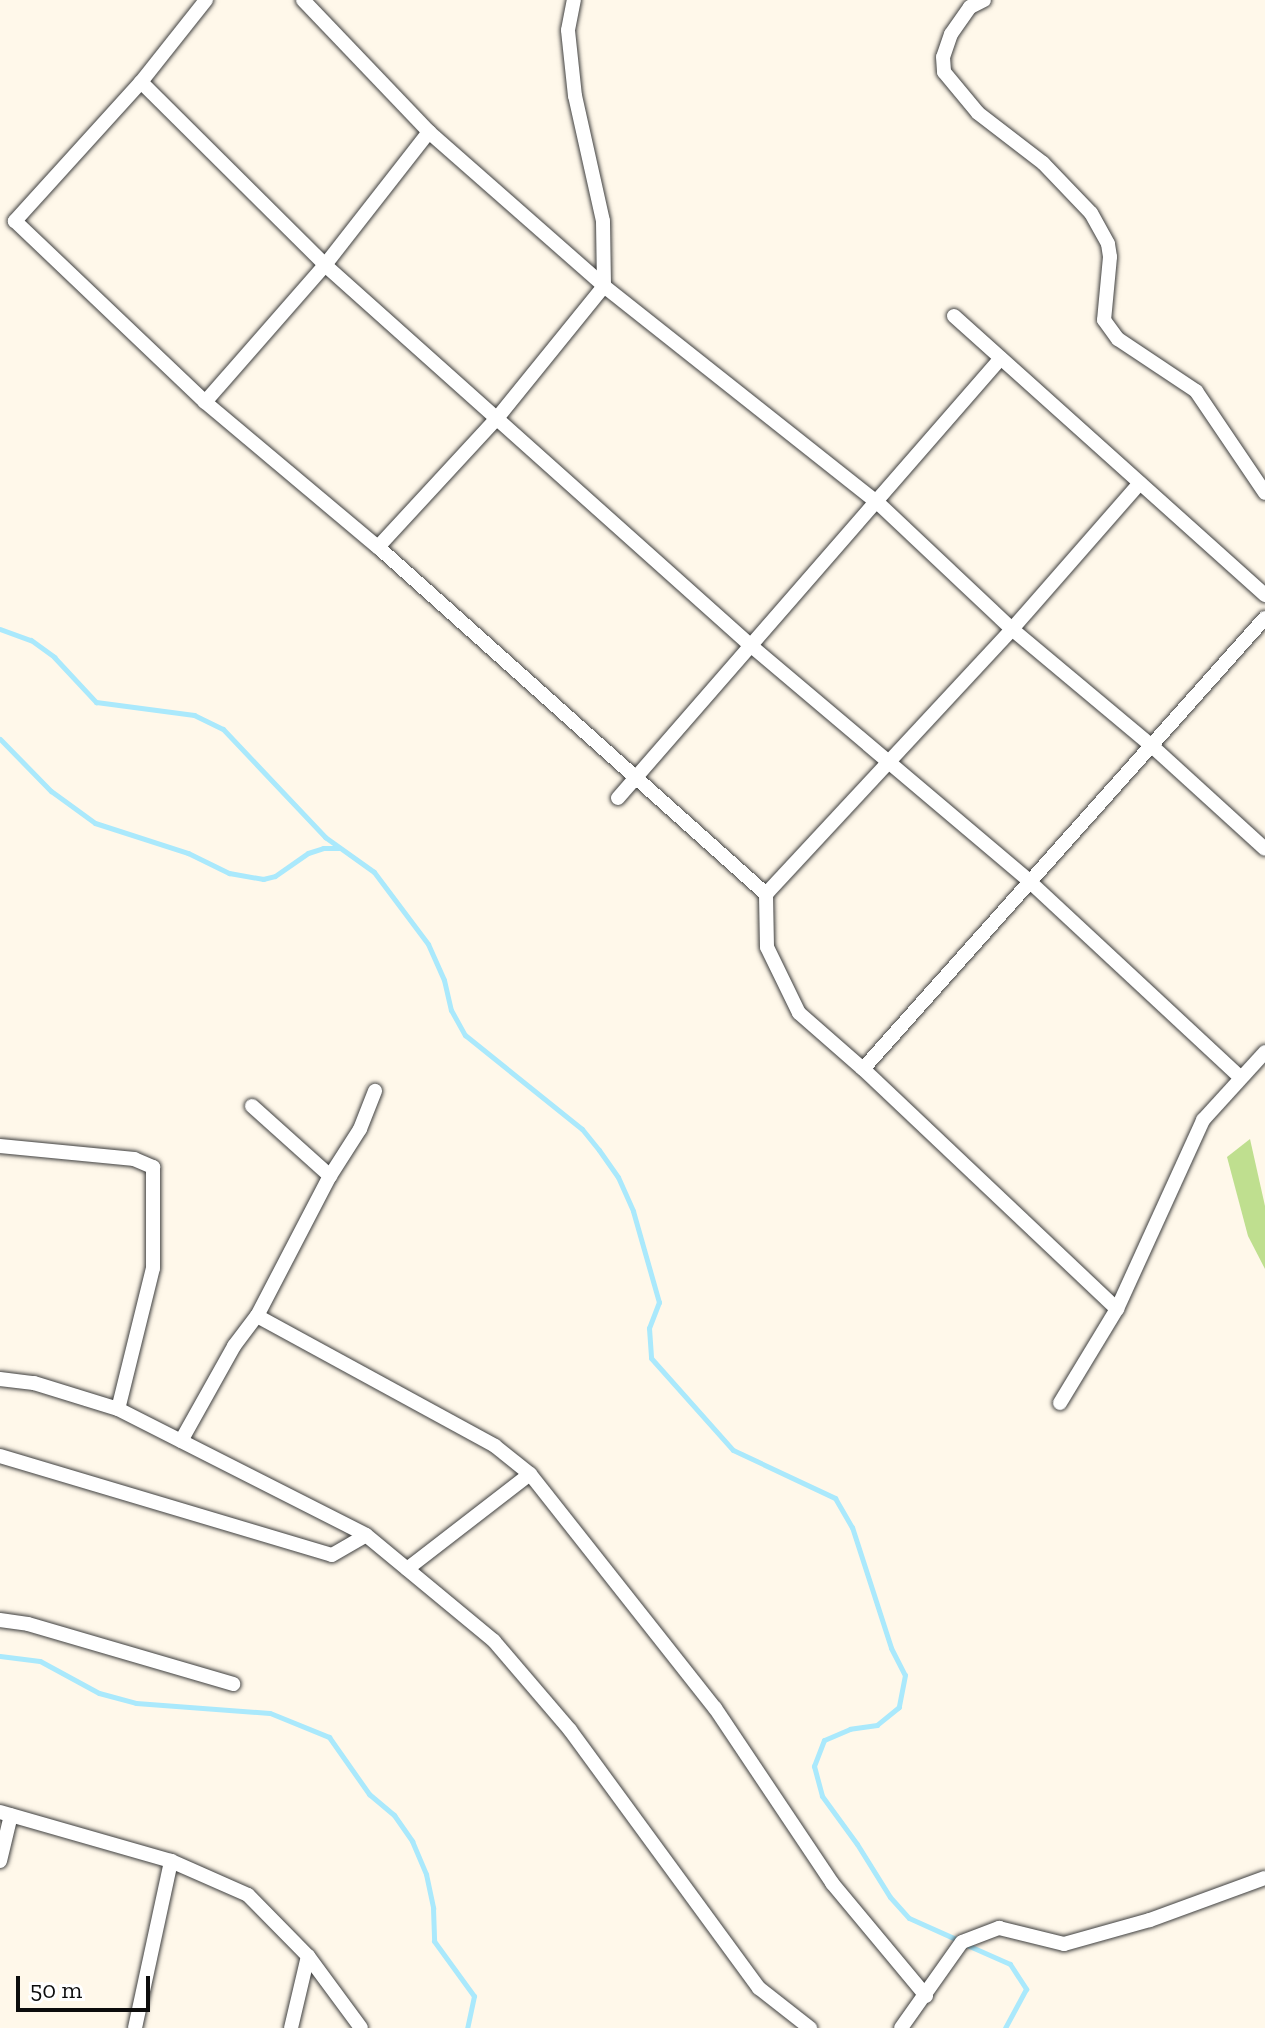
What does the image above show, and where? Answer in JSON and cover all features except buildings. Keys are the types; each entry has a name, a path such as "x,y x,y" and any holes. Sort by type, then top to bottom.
{"street":[{"path":"206,0 141,82 15,221 205,402 378,547 766,894"},
{"path":"303,0 429,132 604,286 877,502 1012,629 1153,747 1265,849"},
{"path":"378,547 498,417 604,286 603,221 575,96 568,30 574,0"},
{"path":"984,0 970,7 951,34 943,57 944,72 978,113 1043,163 1091,213 1108,244 1110,257 1104,320 1118,339 1196,391 1265,493"},
{"path":"141,82 325,265 749,644 1029,881 1239,1076"},
{"path":"205,402 325,265 429,132"},
{"path":"954,316 1265,595"},
{"path":"618,798 1001,358"},
{"path":"1117,1309 863,1069 799,1013 767,947 766,894 1012,629 1140,483"},
{"path":"863,1069 1265,618"},
{"path":"1060,1403 1117,1309 1203,1120 1239,1076 1265,1052"},
{"path":"181,1441 234,1346 257,1316 330,1176 360,1129 375,1091"},
{"path":"252,1106 330,1176"},
{"path":"0,1146 134,1159 153,1167 153,1268 118,1409"},
{"path":"257,1316 495,1446 530,1474 715,1708 832,1883 926,1996"},
{"path":"0,1379 34,1383 118,1409 366,1535 494,1641 570,1730 759,1988 810,2028"},
{"path":"0,1456 332,1555 366,1535"},
{"path":"407,1569 530,1474"},
{"path":"0,1620 28,1624 233,1684"},
{"path":"0,1861 6,1813 171,1861 248,1895 308,1956 361,2028"},
{"path":"135,2028 171,1861"},
{"path":"901,2028 962,1942 999,1928 1064,1944 1150,1920 1265,1878"},
{"path":"291,2028 308,1956"}],"green space":[{"path":"1250,1139 1265,1206 1265,1269 1248,1236 1227,1157"}],"waterway":[{"path":"0,629 31,640 54,657 96,702 194,715 223,729 325,837 374,872 428,944 444,980 451,1010 465,1035 582,1129 599,1150 618,1177 633,1211 659,1302 649,1328 651,1358 733,1450 835,1498 852,1527 891,1648 905,1675 899,1707 877,1725 850,1729 824,1740 814,1766 822,1796 890,1897 909,1918 958,1940"},
{"path":"0,739 51,791 95,823 188,853 229,873 263,879 275,876 308,853 323,848 339,848"},
{"path":"0,1656 40,1661 99,1693 136,1703 270,1713 329,1737 369,1794 394,1815 412,1841 426,1874 433,1908 434,1941 474,1996 467,2028"},
{"path":"967,1945 1010,1964 1026,1989 1005,2028"}]}
